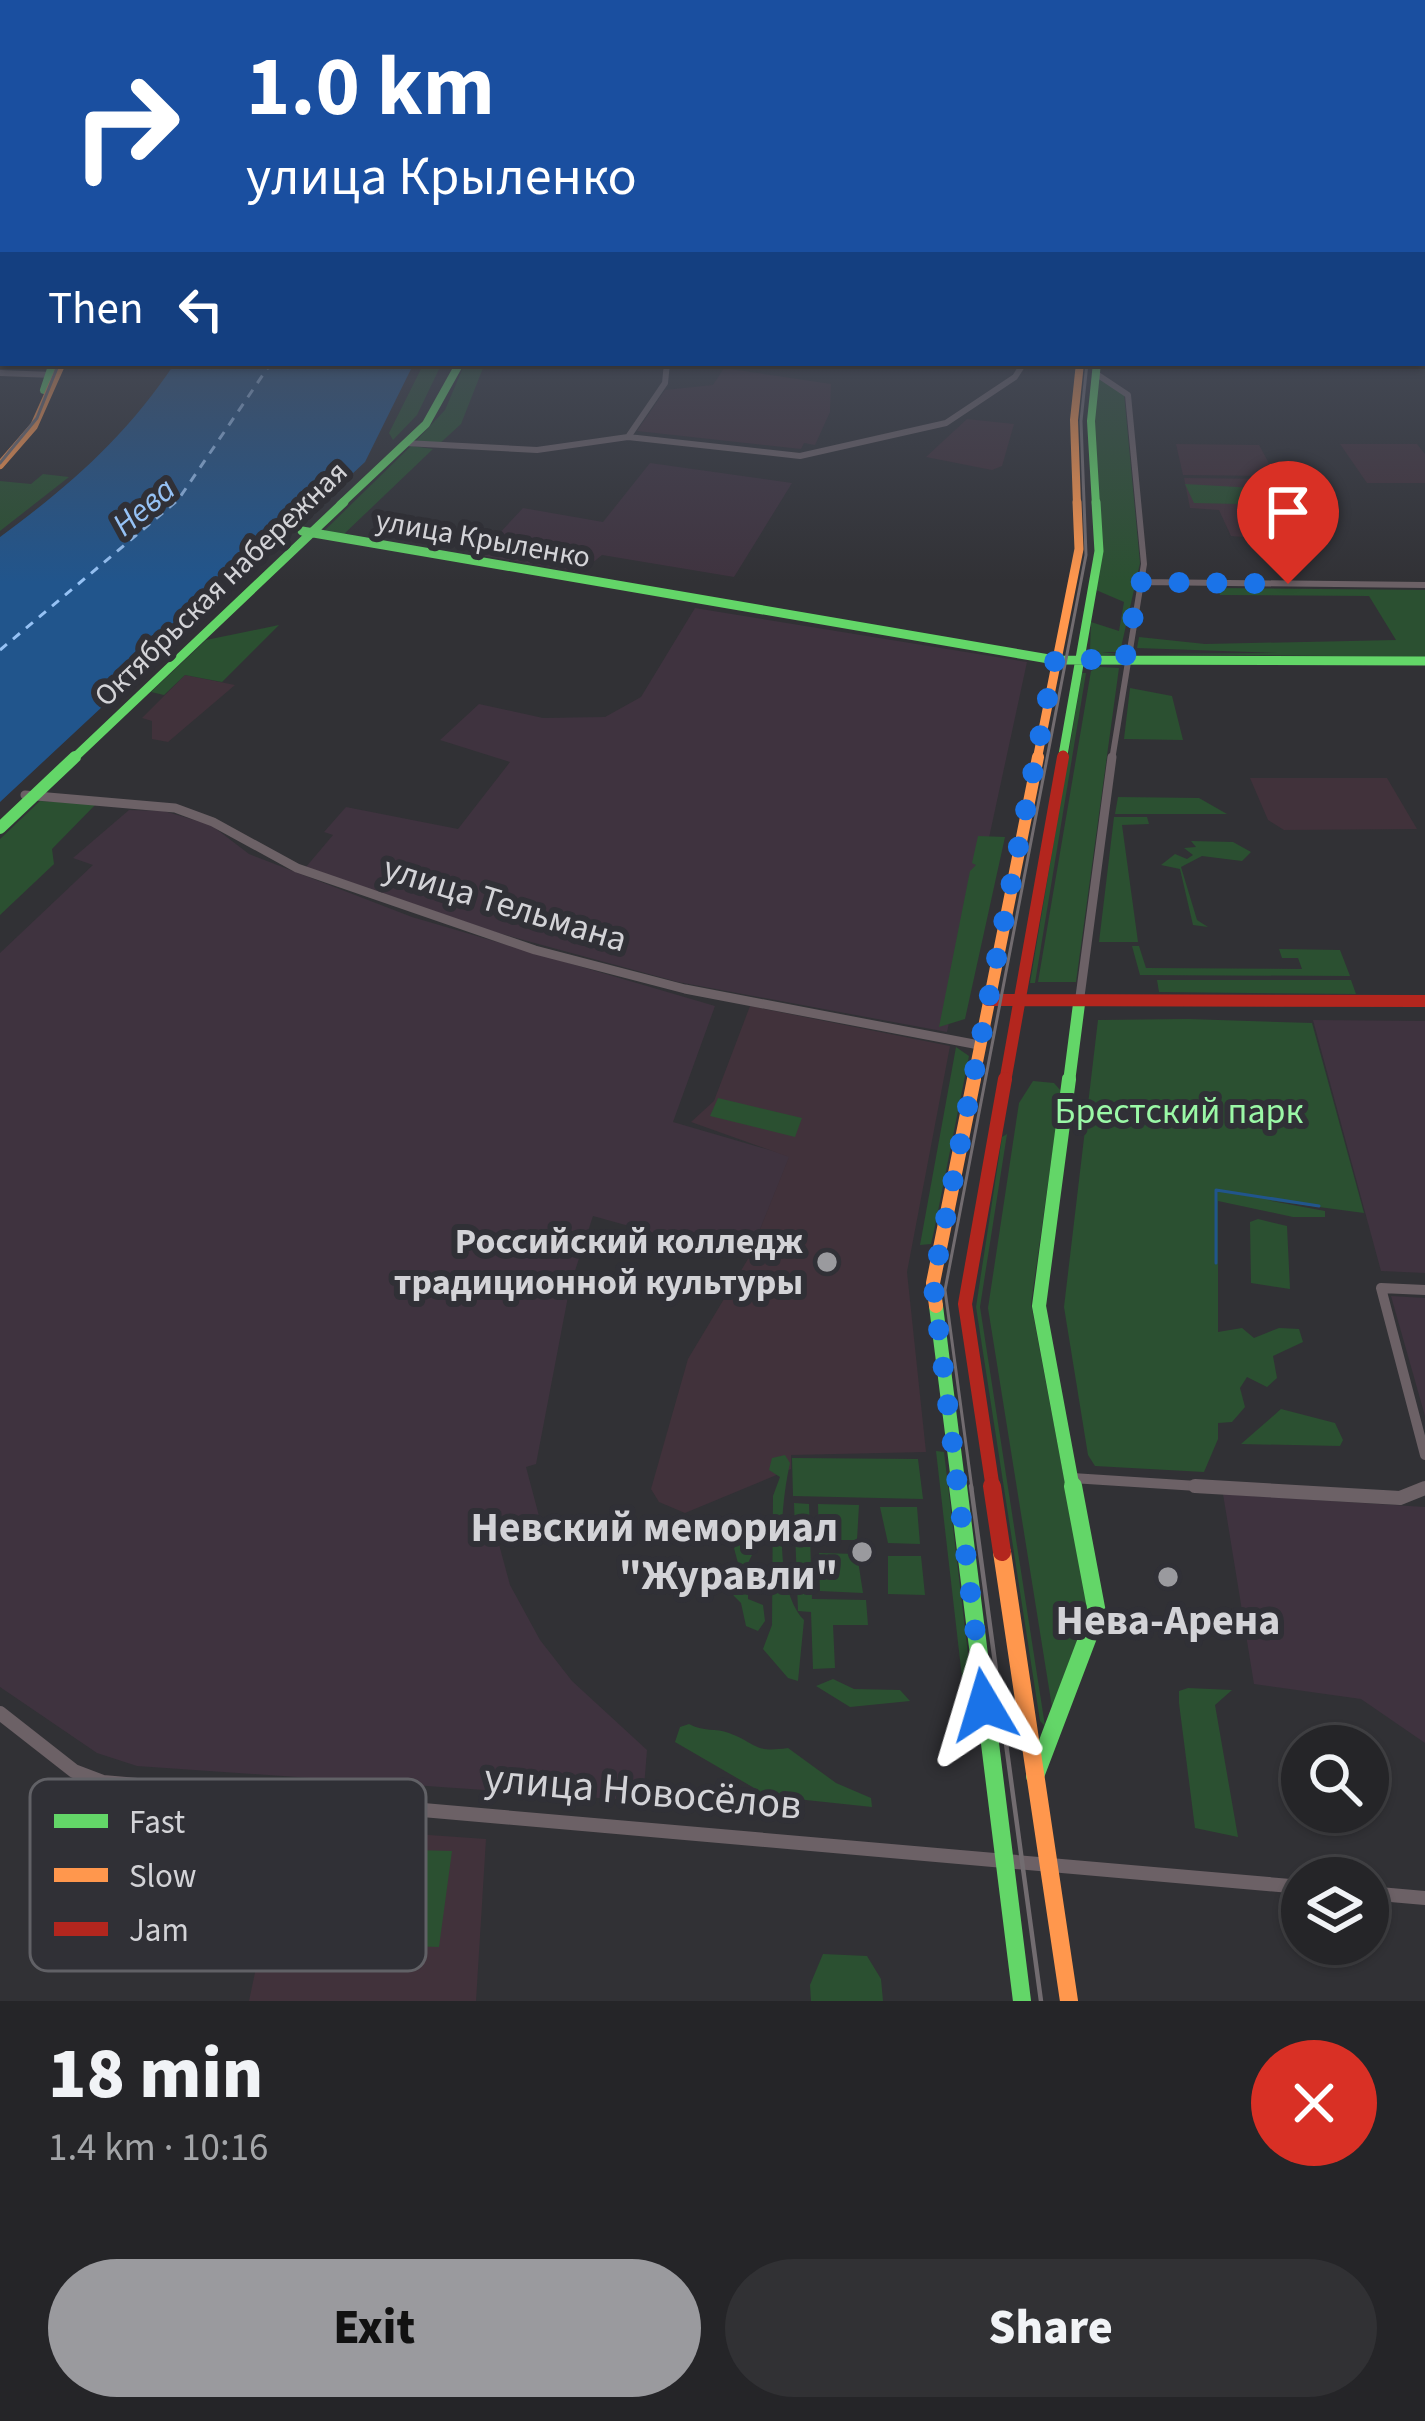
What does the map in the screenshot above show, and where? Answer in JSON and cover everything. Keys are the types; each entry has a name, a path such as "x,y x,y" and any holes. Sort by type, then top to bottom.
{"main road":[{"path":"0,461 42,395"},
{"name":"Октябрьская набережная","path":"0,829 423,418 436,395"},
{"name":"Октябрьская набережная","path":"307,532 405,443 437,410 443,395"},
{"path":"1022,2001 933,1298 1079,549 1076,395"},
{"path":"1069,2001 965,1304 1099,550 1093,395"},
{"name":"улица Крыленко","path":"307,532 1056,658 1425,661"},
{"name":"Октябрьская набережная","path":"0,818 30,796"},
{"path":"988,1000 1425,1004"},
{"path":"1035,1777 1097,1612 1040,1306 1080,1001"}],"street":[{"path":"628,437 656,395"},
{"path":"405,443 438,448 446,441 537,451 628,437 805,456 946,423 987,395"},
{"path":"1080,1001 1125,659 1144,551 1128,395"},
{"path":"1140,582 1425,585"},
{"name":"улица Тельмана","path":"30,796 175,808 213,822 296,868 535,950 685,989 979,1045"},
{"path":"1425,1290 1381,1288 1425,1455"},
{"path":"1072,1478 1400,1498 1425,1488"},
{"name":"улица Новосёлов","path":"0,1714 74,1771 95,1779"},
{"name":"улица Новосёлов","path":"426,1810 1281,1886"},
{"path":"1389,1895 1425,1898"},
{"path":"1011,2001 1019,1976"},
{"path":"1065,1976 1080,2001"}],"shaded area":[{"path":"661,395 831,395 830,412 815,445 804,443 801,449 637,431"},
{"path":"967,419 1014,424 1002,466 992,470 926,457"},
{"path":"1176,444 1259,445 1276,476 1183,475"},
{"path":"1340,444 1417,444 1425,454 1425,483 1367,483"},
{"path":"650,463 792,483 734,577 602,555 581,572 479,555 523,508 603,522"},
{"path":"1184,478 1277,479 1315,543 1231,536 1219,510 1190,508"},
{"path":"695,608 1027,662 947,1032 678,982 498,933 306,867 333,835 324,832 346,807 458,829 510,762 440,740 479,704 543,718 605,717 641,697"},
{"path":"185,675 235,685 168,742 152,739 152,721 142,718"},
{"path":"1250,778 1387,778 1417,829 1284,830 1268,820"},
{"path":"129,810 164,811 211,825 249,854 412,917 715,1006 673,1122 790,1156 748,1259 593,1216 570,1286 536,1464 526,1467 539,1516 528,1519 529,1529 497,1537 510,1585 540,1640 572,1681 647,1750 643,1801 426,1786 426,1779 325,1779 137,1766 97,1753 0,1687 0,953 93,865 73,858"},
{"name":"Российский колледж традиционной культуры","path":"750,1006 950,1046 907,1272 926,1452 791,1455 791,1469 685,1513 659,1502 651,1489 688,1359 748,1259 789,1157 691,1122 714,1101"},
{"path":"1313,1020 1425,1021 1425,1273 1381,1271"},
{"path":"1391,1296 1425,1298 1425,1416"},
{"path":"1223,1494 1425,1507 1425,1743 1361,1699 1254,1684"},
{"path":"426,1835 486,1839 476,2001 249,2001 255,1971 426,1971"}],"green space":[{"path":"408,395 426,395 417,415 393,440 389,433"},
{"path":"451,395 472,395 461,424 438,445 414,443 445,410"},
{"path":"1096,395 1124,395 1140,563 1120,652 1096,656 1099,651 1090,650 1091,622 1119,631 1124,602 1096,590 1101,536"},
{"path":"411,446 433,449 344,534 324,531"},
{"path":"43,474 69,477 0,531 0,481 31,484"},
{"path":"1185,484 1274,489 1282,505 1194,503"},
{"path":"1217,588 1425,590 1425,657 1143,654 1278,653 1137,648 1139,637 1205,644 1396,640 1369,596 1220,595"},
{"path":"279,625 222,682 185,675 164,695 151,692 206,640"},
{"path":"1119,668 1076,982 1038,982 1091,671"},
{"path":"1082,673 1086,673 1035,983 1030,983"},
{"path":"1130,688 1172,696 1183,740 1124,739"},
{"path":"1118,797 1199,798 1227,814 1115,814"},
{"path":"40,801 96,804 52,849 54,864 0,915 0,839"},
{"path":"1114,817 1147,817 1149,824 1122,825 1138,942 1099,942"},
{"path":"978,836 1005,837 965,1019 939,1027 970,871 976,865 972,863"},
{"path":"1191,841 1233,842 1251,852 1242,861 1202,856 1181,867 1197,920 1208,927 1193,925 1180,869 1161,865 1175,854 1187,859 1193,855 1184,848 1196,847"},
{"path":"1132,946 1139,946 1146,968 1302,969 1298,958 1282,958 1279,949 1340,950 1350,976 1140,975"},
{"path":"1157,980 1351,980 1356,994 1159,992"},
{"name":"Брестский парк","path":"1098,1020 1312,1023 1364,1213 1266,1200 1325,1211 1325,1217 1293,1217 1218,1201 1218,1332 1242,1328 1254,1338 1279,1328 1299,1329 1303,1342 1273,1356 1277,1378 1267,1387 1247,1377 1240,1388 1245,1407 1232,1422 1218,1423 1218,1439 1204,1472 1095,1466 1088,1455 1064,1307"},
{"path":"956,1047 969,1056 931,1244 920,1245"},
{"path":"1033,1081 1054,1083 1061,1091 1031,1304 1089,1610 1052,1707 988,1308 1019,1103"},
{"path":"718,1098 802,1118 795,1137 710,1116"},
{"path":"1007,1134 980,1307 1045,1726 1040,1721 976,1307 1002,1137"},
{"path":"1258,1219 1287,1226 1290,1289 1251,1283 1250,1222"},
{"path":"1281,1409 1335,1423 1343,1440 1340,1446 1241,1444"},
{"path":"936,1451 944,1452 978,1738 969,1738"},
{"path":"785,1455 790,1463 782,1524 784,1568 794,1606 804,1620 798,1681 788,1678 763,1649 772,1625 773,1496 780,1477 769,1470 772,1458"},
{"path":"792,1458 918,1459 923,1499 793,1496"},
{"path":"794,1503 809,1504 812,1599 866,1600 868,1625 833,1625 835,1668 813,1669 811,1612 798,1611"},
{"path":"818,1504 859,1505 857,1540 819,1540"},
{"path":"880,1507 917,1507 920,1544 888,1543"},
{"path":"749,1532 763,1533 748,1563 748,1599 763,1605 765,1621 758,1631 746,1626 741,1603 714,1576 735,1573 739,1567 734,1548"},
{"path":"819,1553 857,1554 863,1593 820,1591"},
{"path":"888,1556 921,1556 925,1595 888,1594"},
{"path":"833,1679 854,1689 900,1690 910,1701 850,1707 816,1686"},
{"path":"1232,1690 1215,1705 1238,1837 1195,1828 1179,1703 1179,1691"},
{"path":"689,1724 729,1733 762,1748 788,1748 836,1783 871,1798 872,1807 768,1796 675,1742 680,1727"},
{"path":"426,1850 452,1851 439,1947 426,1947"},
{"path":"823,1954 867,1956 881,1979 883,2001 811,2001 810,1985"}],"water":[{"name":"Нева","path":"151,395 398,395 365,462 0,802 0,537 94,459"}],"waterway":[{"path":"1216,1263 1216,1190 1319,1206"}],"ferry route":[{"path":"0,650 178,500 249,395"}],"tram line":[{"path":"0,463 37,418 46,395"},
{"path":"972,1489 945,1290 1086,555 1084,395"},
{"path":"971,1486 1041,2001"}],"traffic: fast":[{"path":"0,828 426,424 442,395"},
{"path":"1063,755 1099,551 1094,395"},
{"path":"302,531 1055,660 1425,661"},
{"path":"1035,1776 1097,1613 1039,1306 1079,1004"},
{"path":"936,1306 1022,2001"}],"traffic: slow":[{"path":"0,465 34,426 48,395"},
{"path":"936,1306 933,1283 1079,549 1077,395"},
{"path":"1002,1552 1069,2001"}],"traffic: jam":[{"path":"1002,1552 965,1304 1063,755"},
{"path":"988,1000 1425,1001"}],"place":[{"name":"Российский колледж традиционной культуры","path":"827,1262"},
{"name":"Невский мемориал \"Журавли\"","path":"862,1552"},
{"name":"Нева-Арена","path":"1168,1577"}],"route":[{"path":"984,1705 933,1283 1055,660 1125,659 1140,582 1288,584"}]}
